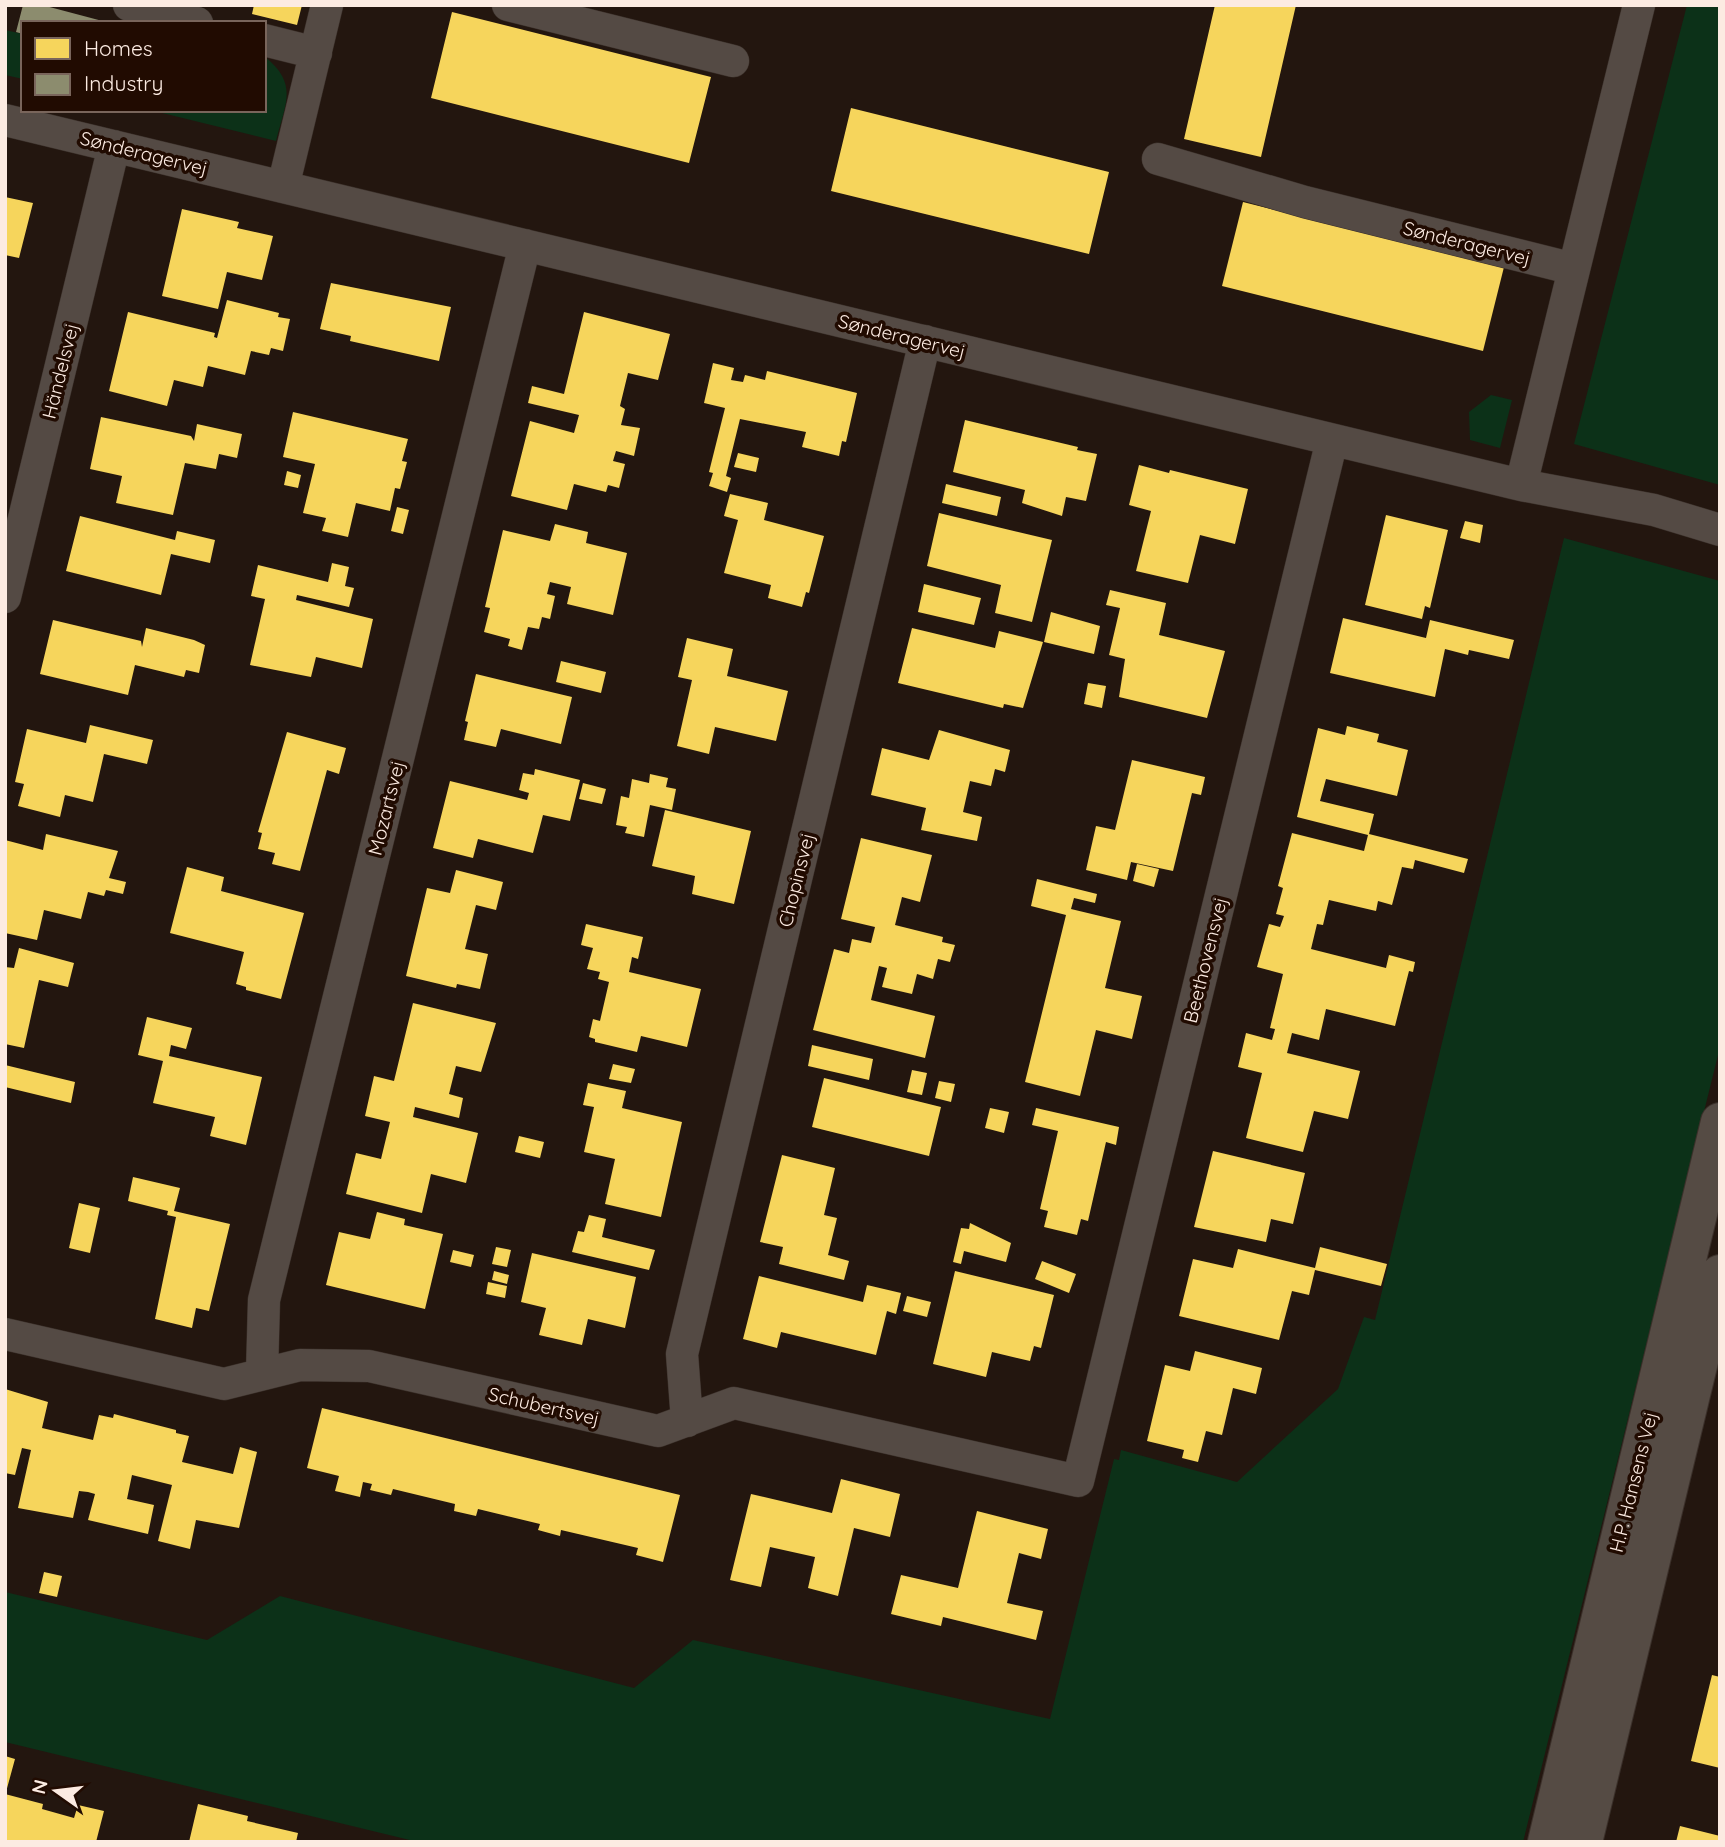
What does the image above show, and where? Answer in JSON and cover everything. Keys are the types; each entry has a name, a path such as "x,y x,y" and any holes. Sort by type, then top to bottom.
{"street":[{"path":"128,5 189,21"},
{"path":"282,187 327,5"},
{"path":"508,5 733,61"},
{"path":"1521,485 1639,5"},
{"path":"266,40 316,53"},
{"name":"Sønderagervej","path":"5,120 1521,485 1654,510 1720,530"},
{"name":"Händelsvej","path":"5,597 114,146"},
{"name":"Sønderagervej","path":"1158,159 1305,202 1574,269"},
{"name":"Mozartsvej","path":"262,1373 264,1300 525,245"},
{"name":"Chopinsvej","path":"687,1421 682,1354 925,341"},
{"name":"Beethovensvej","path":"1078,1481 1332,440"},
{"name":"H.P. Hansens Vej","path":"1547,1842 1720,1122"},
{"name":"H.P. Hansens Vej","path":"1583,1842 1720,1274"},
{"name":"Schubertsvej","path":"5,1334 224,1384 300,1365 369,1366 659,1432 734,1403 1078,1481"}],"green space":[{"path":"1687,5 1720,5 1720,485 1574,444"},
{"path":"5,30 21,34 21,79 5,75"},
{"path":"266,58 276,67 286,86 287,95 276,141 158,112 266,112"},
{"path":"1491,395 1512,400 1500,448 1470,440 1469,412"},
{"path":"1564,538 1720,581 1720,1047 1523,1842 418,1842 5,1742 5,1592 207,1640 280,1596 634,1688 693,1640 1050,1719 1114,1459 1119,1460 1121,1450 1237,1482 1338,1389 1364,1317 1375,1320"}],"building: Homes":[{"path":"254,5 302,5 297,25 252,14"},
{"path":"1215,5 1296,5 1261,157 1184,139"},
{"path":"452,12 711,77 689,163 431,98"},
{"path":"851,108 1109,172 1089,254 831,191"},
{"path":"5,197 33,203 19,258 5,255"},
{"path":"1243,202 1504,267 1483,351 1222,286"},
{"path":"182,209 239,222 237,228 273,236 262,280 227,272 218,309 162,296"},
{"path":"331,283 451,307 439,361 350,341 351,336 320,329"},
{"path":"227,300 279,313 278,317 290,319 283,351 271,348 269,355 251,351 245,375 208,366 203,387 174,380 167,406 109,391 128,312 215,333 214,337 217,338"},
{"path":"584,312 670,334 658,380 628,373 620,406 625,409 621,425 640,428 634,456 616,451 613,461 625,464 619,488 608,485 606,492 574,484 567,510 511,496 530,421 574,433 579,415 528,403 532,386 564,394"},
{"path":"713,363 734,368 731,380 743,382 745,375 765,380 767,371 857,393 846,442 842,441 839,456 802,447 806,432 740,419 726,476 731,478 727,492 709,486 713,473 709,472 725,408 704,403"},
{"path":"293,412 408,439 402,461 407,462 400,489 395,488 390,511 356,503 348,537 322,531 326,518 303,513 315,464 283,457"},
{"path":"101,417 191,436 194,441 197,424 242,434 237,458 219,454 216,469 185,463 173,515 116,503 122,476 90,469"},
{"path":"965,420 1097,454 1086,501 1066,497 1062,516 1022,503 1025,490 953,472"},
{"path":"738,453 759,458 756,472 734,467"},
{"path":"1139,465 1248,489 1235,544 1200,535 1188,583 1136,571 1151,511 1129,505"},
{"path":"287,471 301,475 298,488 284,485"},
{"path":"946,484 1001,497 997,516 942,503"},
{"path":"730,494 768,503 764,520 824,536 809,593 806,592 802,607 768,598 771,585 724,573 738,520 724,516"},
{"path":"397,507 409,510 403,534 391,531"},
{"path":"939,513 1052,540 1032,622 995,613 1001,585 927,566"},
{"path":"1386,515 1448,530 1430,608 1425,606 1422,619 1365,605"},
{"path":"80,516 175,540 177,531 215,540 210,563 171,554 161,595 66,571"},
{"path":"1465,521 1483,525 1480,543 1460,538"},
{"path":"555,524 588,532 586,543 627,553 613,615 567,604 571,587 550,582 547,594 555,596 550,619 542,617 539,629 528,627 522,650 508,646 510,639 484,632 490,608 485,607 503,530 550,541"},
{"path":"332,563 349,567 345,586 354,588 349,607 297,595 296,600 373,619 362,668 316,657 311,677 250,665 265,599 251,596 258,565 328,582"},
{"path":"924,584 981,598 974,625 918,612"},
{"path":"1110,590 1166,603 1159,635 1225,651 1207,718 1119,697 1125,659 1109,655 1120,608 1106,605"},
{"path":"1051,612 1100,626 1094,654 1044,642"},
{"path":"1343,618 1426,638 1430,620 1514,640 1509,659 1469,650 1468,655 1445,649 1435,697 1330,673"},
{"path":"53,620 141,641 142,647 146,628 194,640 205,645 199,673 186,670 184,677 135,665 128,695 40,674"},
{"path":"912,628 995,648 999,631 1043,642 1023,708 1004,704 1003,708 898,683"},
{"path":"687,638 733,649 727,676 788,691 776,741 715,727 709,754 677,746 692,680 678,677"},
{"path":"561,661 606,672 601,693 556,682"},
{"path":"476,674 572,697 561,744 501,729 496,747 464,740 468,722 465,721"},
{"path":"1088,683 1106,686 1102,708 1084,704"},
{"path":"90,725 153,740 147,764 104,754 93,802 65,795 60,817 18,806 24,784 15,782 27,729 86,743"},
{"path":"1347,726 1379,734 1377,742 1408,750 1397,796 1326,779 1320,801 1374,814 1369,834 1468,859 1464,873 1415,860 1413,869 1402,867 1392,905 1378,901 1376,911 1329,900 1323,925 1317,924 1311,949 1386,968 1389,955 1415,962 1413,972 1409,971 1395,1026 1326,1009 1319,1040 1292,1033 1287,1053 1360,1071 1348,1119 1314,1111 1303,1152 1246,1138 1262,1073 1238,1067 1246,1033 1272,1040 1275,1029 1270,1028 1283,974 1257,967 1269,924 1280,927 1284,916 1276,914 1283,888 1278,886 1292,833 1364,851 1368,835 1297,817 1318,728 1345,735"},
{"path":"939,730 1010,750 1005,772 995,769 991,786 970,781 963,812 982,817 977,841 921,830 926,808 871,795 882,748 929,760"},
{"path":"287,732 346,748 339,774 327,770 300,871 272,864 275,853 258,849 262,833 258,832"},
{"path":"1132,760 1205,777 1201,795 1192,793 1173,871 1131,862 1127,880 1086,870 1096,826 1115,830"},
{"path":"535,769 580,780 570,821 543,815 533,853 478,839 473,858 433,848 450,781 527,800 529,793 519,790 523,773 534,775"},
{"path":"650,774 668,778 666,787 676,789 672,810 650,805 644,837 625,833 627,827 616,825 621,796 629,798 632,779 649,783"},
{"path":"583,783 606,789 602,804 579,799"},
{"path":"665,810 751,831 734,904 692,894 695,876 652,866"},
{"path":"46,834 118,851 109,878 126,882 123,894 106,890 104,896 88,892 81,919 44,910 37,940 5,933 5,840 43,850"},
{"path":"861,838 932,855 920,902 902,897 895,925 943,937 942,942 955,945 950,962 938,959 933,979 917,974 912,994 882,987 887,968 879,966 871,1000 935,1016 925,1058 813,1030 834,949 849,953 852,939 871,943 875,927 841,919"},
{"path":"1137,864 1159,869 1154,887 1133,881"},
{"path":"187,867 224,877 221,891 304,913 281,999 246,990 246,987 236,984 244,952 170,933"},
{"path":"456,870 503,882 496,910 476,905 465,949 488,954 480,989 457,984 456,988 406,976 427,888 450,893"},
{"path":"1037,879 1097,894 1095,903 1074,898 1071,909 1121,921 1105,988 1142,996 1132,1039 1096,1030 1080,1096 1025,1082 1066,915 1031,906"},
{"path":"586,924 643,937 638,959 632,957 629,972 701,989 687,1047 641,1036 637,1052 595,1042 595,1039 589,1037 593,1019 600,1021 609,982 598,979 600,972 587,969 593,948 581,945"},
{"path":"19,948 74,963 68,987 39,980 24,1048 5,1044 5,967 14,968"},
{"path":"413,1003 496,1023 481,1072 456,1066 449,1094 463,1098 459,1118 415,1107 413,1117 478,1133 466,1183 431,1174 422,1213 346,1194 356,1153 381,1159 390,1122 365,1116 374,1076 394,1081"},
{"path":"147,1017 192,1028 186,1049 171,1045 169,1056 262,1077 246,1145 210,1136 215,1117 153,1103 163,1061 138,1055"},
{"path":"812,1045 873,1059 869,1080 808,1066"},
{"path":"613,1064 635,1069 631,1083 609,1079"},
{"path":"5,1065 75,1082 71,1103 5,1087"},
{"path":"912,1070 927,1073 922,1095 907,1092"},
{"path":"824,1078 941,1107 929,1156 812,1127"},
{"path":"939,1081 955,1084 951,1102 935,1098"},
{"path":"588,1083 626,1091 622,1108 682,1122 661,1217 605,1204 615,1159 584,1152 594,1107 583,1105"},
{"path":"990,1108 1009,1112 1004,1133 985,1128"},
{"path":"1036,1108 1119,1127 1116,1145 1106,1142 1088,1221 1081,1219 1077,1235 1044,1227 1048,1211 1040,1209 1058,1131 1032,1125"},
{"path":"519,1136 544,1142 540,1158 515,1152"},
{"path":"1213,1151 1305,1173 1293,1224 1271,1219 1266,1242 1194,1227"},
{"path":"782,1155 835,1168 824,1215 837,1218 828,1255 849,1261 844,1280 779,1264 783,1247 760,1242"},
{"path":"133,1177 180,1188 174,1211 230,1224 209,1311 196,1308 192,1328 155,1319 176,1217 167,1215 168,1211 128,1201"},
{"path":"79,1203 100,1208 90,1253 69,1248"},
{"path":"377,1212 405,1219 404,1225 443,1234 425,1309 326,1285 339,1232 370,1239"},
{"path":"589,1215 606,1219 602,1237 655,1250 649,1270 572,1252 578,1231 584,1232"},
{"path":"970,1223 1011,1243 1006,1262 964,1251 961,1264 953,1262 961,1228 969,1229"},
{"path":"496,1247 511,1250 507,1267 492,1264"},
{"path":"1320,1247 1387,1264 1381,1286 1315,1270 1309,1295 1292,1291 1279,1340 1179,1316 1193,1259 1233,1268 1238,1249 1315,1268"},
{"path":"453,1250 474,1255 471,1267 450,1262"},
{"path":"532,1253 636,1277 625,1328 588,1319 582,1345 539,1335 546,1308 521,1302"},
{"path":"1042,1261 1076,1274 1069,1293 1035,1279"},
{"path":"494,1271 509,1275 507,1284 492,1280"},
{"path":"955,1271 1054,1295 1041,1348 1034,1346 1030,1361 992,1352 986,1377 933,1364"},
{"path":"759,1276 863,1302 867,1285 901,1293 896,1314 887,1311 876,1355 781,1332 777,1348 743,1339"},
{"path":"488,1282 507,1286 505,1298 486,1294"},
{"path":"907,1296 931,1302 927,1317 903,1311"},
{"path":"1195,1351 1262,1368 1256,1394 1233,1388 1222,1435 1206,1431 1198,1462 1182,1458 1184,1450 1147,1441 1165,1365 1190,1371"},
{"path":"5,1389 48,1402 42,1428 93,1440 99,1415 113,1418 114,1414 189,1436 182,1462 233,1474 240,1447 257,1452 239,1528 196,1520 190,1549 158,1541 172,1485 132,1475 127,1499 154,1505 148,1534 88,1520 95,1494 88,1492 79,1491 73,1518 18,1508 31,1450 22,1448 15,1475 5,1473"},
{"path":"322,1408 680,1495 663,1562 636,1555 638,1548 561,1530 560,1536 538,1530 540,1524 478,1509 476,1516 454,1511 455,1504 393,1489 391,1495 370,1490 372,1484 363,1482 360,1497 335,1491 339,1476 307,1468"},
{"path":"841,1479 900,1494 890,1537 854,1528 838,1596 808,1588 815,1557 770,1547 761,1587 730,1580 751,1494 832,1513"},
{"path":"977,1511 1048,1529 1041,1559 1019,1553 1007,1603 1043,1611 1036,1640 943,1617 941,1626 891,1614 901,1575 958,1588"},
{"path":"44,1572 62,1576 57,1597 39,1593"},
{"path":"1712,1675 1720,1677 1720,1768 1691,1761"},
{"path":"5,1756 15,1759 6,1792 5,1792"},
{"path":"5,1794 43,1804 42,1809 74,1818 78,1805 104,1811 96,1842 5,1840"},
{"path":"198,1804 248,1816 247,1821 298,1833 296,1842 189,1842"},
{"path":"1680,1826 1720,1836 1720,1842 1676,1842"}],"building: Industry":[{"path":"23,5 42,5 102,21 21,21 21,33 16,32"}]}
